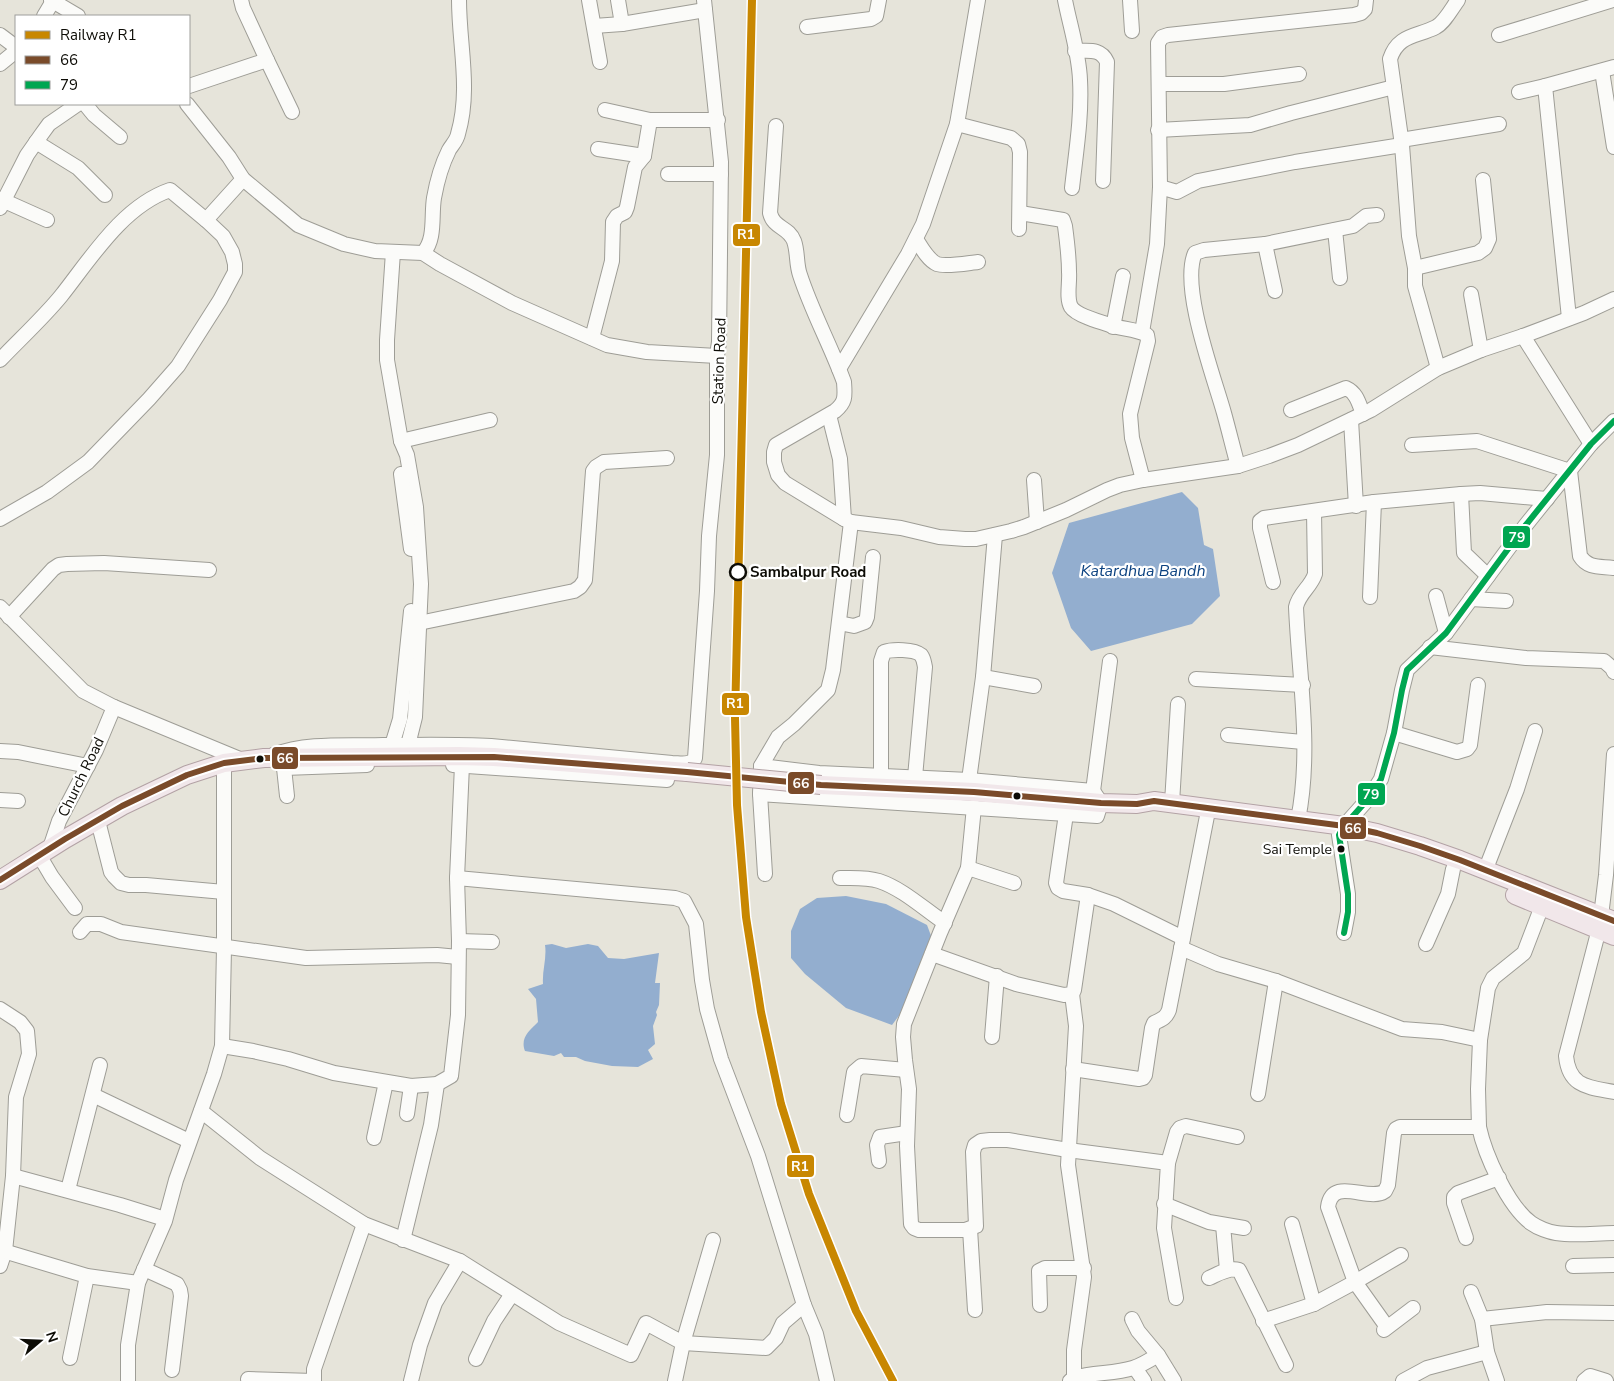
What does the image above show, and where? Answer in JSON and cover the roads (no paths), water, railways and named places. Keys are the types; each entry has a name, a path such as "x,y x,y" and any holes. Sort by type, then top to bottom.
{"main road":[{"path":"0,880 44,852 155,789 187,775 224,763 243,761 494,757 687,772 821,785 1092,798 1137,804 1153,810 1342,830 1453,869 1542,906 1607,926"},
{"path":"1137,804 1154,801 1298,820 1420,846 1485,870 1607,926"}],"street":[{"path":"44,15 52,0 76,15"},
{"path":"424,253 430,246 433,200 439,174 450,148 458,136 461,119 464,74 459,0"},
{"path":"589,0 600,62"},
{"path":"618,0 622,24"},
{"path":"807,27 871,19 876,16 879,0"},
{"path":"839,369 923,224 957,124 978,0"},
{"path":"1068,0 1080,81 1079,124 1072,188"},
{"path":"1130,0 1132,31"},
{"path":"1142,332 1157,244 1160,188 1158,44 1162,37 1354,15 1361,13 1365,9 1366,0"},
{"path":"1438,368 1415,286 1415,268 1409,236 1401,143 1390,59 1396,47 1413,35 1440,24 1458,0"},
{"path":"1499,35 1613,0"},
{"path":"244,3 267,60 292,112"},
{"path":"594,26 622,24 704,5"},
{"name":"Station Road","path":"408,745 491,746 672,763 690,763 695,758 709,536 717,455 717,356 720,333 721,174 718,120 704,5"},
{"path":"0,35 15,48"},
{"path":"0,64 15,50"},
{"path":"1076,51 1099,51 1104,55 1107,62 1103,181"},
{"path":"190,86 267,60"},
{"path":"1519,92 1608,69 1614,146"},
{"path":"1159,84 1224,84 1299,74"},
{"path":"1545,86 1569,318"},
{"path":"1158,130 1250,125 1394,87"},
{"path":"47,220 1,202 27,155 50,124 77,105"},
{"path":"86,105 94,115 120,138"},
{"path":"188,105 229,157 243,179 298,225 344,244 375,251 424,253 440,264 512,303 607,345 647,352 717,356"},
{"path":"605,110 650,120 718,120"},
{"path":"592,338 614,252 613,222 617,216 625,212 635,167 644,156 650,120"},
{"path":"957,124 1011,138 1018,144 1019,228"},
{"path":"1160,188 1177,192 1198,181 1500,124"},
{"path":"776,126 770,213 775,224 786,230 794,242 802,282 844,382 845,394 842,405 829,415 776,445 774,462 778,475 785,483 848,521 901,528 951,538 970,539 1011,531 1066,510 1107,490 1143,480 1238,466 1298,445 1357,418 1438,368 1614,299"},
{"path":"36,142 78,168 105,194"},
{"path":"598,149 644,156"},
{"path":"668,174 721,174"},
{"path":"206,220 243,179"},
{"path":"1415,268 1478,253 1485,248 1489,239 1483,180"},
{"path":"0,360 60,297 106,239 133,212 153,196 170,190 223,236 232,252 235,272 220,300 178,366 88,462 47,492 0,519"},
{"path":"1020,213 1063,220 1070,274 1069,299 1071,307 1078,313 1114,327 1142,332 1147,335 1148,341 1130,414 1130,428 1143,480"},
{"path":"1238,466 1197,318 1192,290 1192,261 1195,253 1204,250 1265,244 1335,230 1353,226 1366,216 1377,215"},
{"path":"1335,230 1340,278"},
{"path":"916,239 936,264 978,262"},
{"path":"1265,244 1274,291"},
{"path":"278,761 289,749 319,746 408,745 415,718 422,584 416,507 410,470 401,441 387,360 393,252"},
{"path":"1114,327 1123,276"},
{"path":"1471,294 1481,350"},
{"path":"1523,336 1592,444"},
{"path":"1291,410 1346,388 1352,390 1356,396 1357,418 1356,506"},
{"path":"766,874 760,794 762,766 778,737 828,690 832,670 848,521 840,460 829,415"},
{"path":"401,441 490,420"},
{"path":"1344,933 1348,912 1348,894 1342,830 1369,798 1381,779 1394,733 1407,670 1446,633 1525,526 1592,444 1614,421"},
{"path":"392,745 400,720 413,591 413,567 399,463 401,441"},
{"path":"1412,445 1478,441 1570,472"},
{"path":"419,623 574,591 580,588 585,580 593,471 604,462 666,458"},
{"path":"1570,472 1580,556 1584,563 1589,565 1614,568"},
{"path":"1034,480 1037,522"},
{"path":"1273,582 1260,528 1260,521 1271,516 1314,512 1374,502 1460,494 1480,493 1547,499"},
{"path":"1460,494 1464,553 1488,576"},
{"path":"1370,597 1374,502"},
{"path":"1298,820 1304,780 1302,685 1296,607 1297,600 1313,580 1315,574 1314,512"},
{"path":"969,780 983,676 995,535"},
{"path":"838,623 854,626 865,622 873,557"},
{"path":"209,570 104,564 59,565 5,612 83,691 114,707 243,761"},
{"path":"1436,596 1446,633"},
{"path":"1471,599 1506,601"},
{"path":"1430,647 1526,658 1604,661 1614,672"},
{"path":"881,776 881,662 884,652 889,650 914,652 920,654 924,659 925,667 915,777"},
{"path":"760,794 1097,816 1092,798 1110,662"},
{"path":"983,676 1034,686"},
{"path":"1196,679 1302,685"},
{"path":"1394,733 1457,752 1467,749 1470,745 1478,685"},
{"path":"1172,803 1178,704"},
{"name":"Church Road","path":"44,852 88,766 114,707"},
{"path":"1485,870 1517,789 1535,732"},
{"path":"1228,735 1303,742"},
{"path":"0,751 18,752 88,766"},
{"path":"1614,754 1606,875 1607,926 1566,1056 1571,1076 1580,1084 1614,1092"},
{"path":"278,761 420,763 667,780"},
{"path":"278,761 287,796"},
{"path":"128,1381 128,1346 138,1283 166,1219 189,1141 222,1046 224,763"},
{"path":"222,1046 253,1050 288,1058 334,1073 411,1086 437,1084 445,1081 452,1073 458,1015 459,941 457,878 462,766"},
{"path":"762,766 819,773 969,780 1092,798"},
{"path":"0,800 18,801"},
{"path":"974,807 968,868 904,1024 903,1037 906,1070 910,1089 907,1133 911,1224 919,1230 970,1229 976,1226 973,1152 975,1144 980,1141 999,1139 1168,1163"},
{"path":"1066,814 1056,883 1058,888 1063,891 1088,895 1114,904 1218,964 1276,981 1402,1029 1450,1033 1480,1040"},
{"path":"1073,1069 1139,1079 1145,1075 1152,1028 1154,1023 1167,1016 1169,1010 1207,816"},
{"path":"98,822 111,872 121,883 224,892"},
{"path":"44,852 52,877 75,908"},
{"path":"968,868 1014,883"},
{"path":"1426,944 1448,894 1453,869"},
{"path":"457,878 675,898 684,901 696,924 707,1009 721,1059 758,1156 804,1305 816,1334 827,1381"},
{"path":"840,878 868,878 892,887 944,924"},
{"path":"1088,895 1072,994 1076,1026 1068,1150 1069,1178 1084,1268 1072,1380 1135,1368 1158,1355"},
{"path":"1542,906 1524,952 1493,978 1488,988 1480,1040 1479,1127 1482,1140 1499,1178 1516,1206 1531,1223 1557,1233 1614,1233"},
{"path":"80,932 87,924 100,924 121,932 224,948 306,958 458,957"},
{"path":"459,941 492,942"},
{"path":"932,954 1016,984 1064,995 1072,994"},
{"path":"992,1037 997,976"},
{"path":"1258,1094 1276,981"},
{"path":"0,1009 20,1022 27,1031 29,1054 16,1097 7,1158 13,1176 0,1266"},
{"path":"68,1190 100,1065"},
{"path":"847,1115 856,1068 861,1066 906,1070"},
{"path":"374,1138 386,1082"},
{"path":"403,1240 431,1125 437,1084"},
{"path":"407,1114 411,1086"},
{"path":"93,1095 189,1141"},
{"path":"201,1111 260,1158 364,1224 460,1260 559,1323 632,1355 646,1323 683,1343 766,1348 776,1338 783,1323 804,1305"},
{"path":"1176,1298 1164,1228 1164,1204 1168,1163 1177,1132 1180,1128 1186,1126 1237,1137"},
{"path":"1413,1308 1385,1329 1355,1282 1328,1207 1329,1201 1333,1194 1346,1191 1382,1194 1385,1191 1388,1185 1394,1133 1400,1127 1479,1127"},
{"path":"879,1161 877,1144 880,1136 907,1133"},
{"path":"13,1176 166,1219"},
{"path":"1466,1238 1454,1203 1454,1197 1458,1193 1499,1178"},
{"path":"1164,1204 1194,1217 1223,1225 1244,1228"},
{"path":"248,1379 314,1381 314,1369 364,1224"},
{"path":"1292,1224 1314,1304"},
{"path":"1223,1225 1227,1270"},
{"path":"970,1229 975,1310"},
{"path":"675,1381 683,1343 713,1240"},
{"path":"2,1251 87,1276 138,1283"},
{"path":"1263,1321 1314,1304 1400,1255"},
{"path":"411,1381 420,1345 435,1303 460,1260"},
{"path":"1573,1266 1614,1266"},
{"path":"1040,1305 1039,1271 1045,1268 1084,1268"},
{"path":"144,1269 177,1284 180,1290 181,1296 172,1370"},
{"path":"1209,1278 1227,1270 1239,1270 1286,1364"},
{"path":"70,1358 87,1276"},
{"path":"1472,1292 1482,1319 1487,1352 1497,1381"},
{"path":"476,1359 494,1321 512,1294"},
{"path":"1482,1319 1547,1312 1614,1313"},
{"path":"1132,1318 1141,1336 1158,1355 1174,1381"},
{"path":"1403,1381 1427,1368 1487,1352"},
{"path":"1135,1368 1144,1381"},
{"path":"1584,1381 1590,1376 1606,1381"}],"water":[{"name":"Katardhua Bandh","path":"1182,492 1198,508 1204,545 1213,549 1220,596 1192,624 1091,651 1071,628 1052,573 1069,523"},
{"path":"846,896 886,904 927,925 933,941 901,1013 892,1025 846,1008 805,974 791,958 791,931 800,909 817,898"},
{"path":"552,944 566,948 588,944 598,946 608,958 624,959 659,953 655,983 660,983 659,1005 653,1026 655,1044 648,1050 653,1059 638,1067 612,1066 585,1061 576,1057 564,1057 561,1053 554,1056 525,1051 525,1038 538,1022 536,999 528,989 543,984 545,945"}],"rail line":[{"name":"R1","path":"752,0 735,718 737,805 746,917 761,1012 781,1104 809,1194 856,1311 893,1381"}],"place":[{"name":"Sambalpur Road","path":"738,572"},
{"name":"Sai Temple","path":"1341,849"}]}
